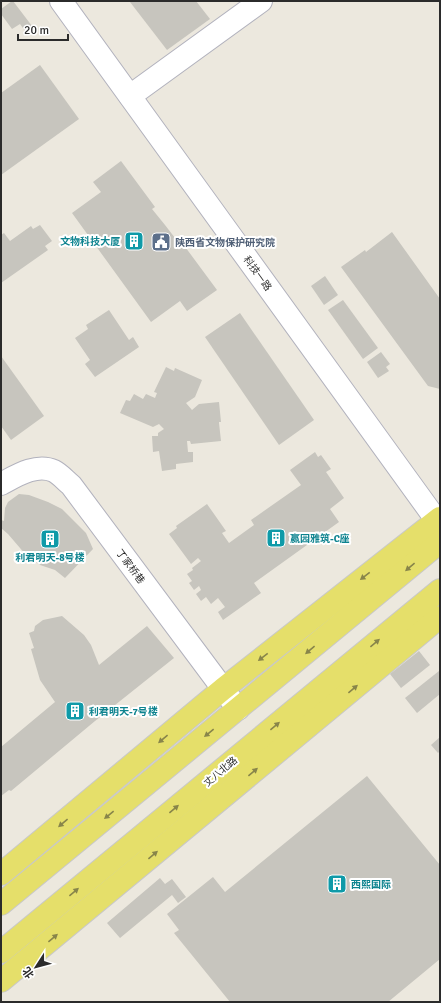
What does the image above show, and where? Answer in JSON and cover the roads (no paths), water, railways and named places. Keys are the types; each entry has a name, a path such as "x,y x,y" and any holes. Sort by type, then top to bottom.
{"main road":[{"path":"1,874 223,689 439,521"},
{"path":"1,904 440,542"},
{"name":"丈八北路","path":"1,952 440,590"},
{"path":"1,981 440,617"}],"street":[{"name":"科技一路","path":"61,1 439,521"},
{"path":"130,96 262,1"},
{"name":"丁家桥巷","path":"1,484 21,473 40,469 54,471 71,485 238,709"}],"place":[{"name":"文物科技大厦","path":"134,241"},
{"name":"陕西省文物保护研究院","path":"161,242"},
{"name":"赢园雅筑-C座","path":"276,538"},
{"name":"利君明天-8号楼","path":"50,539"},
{"name":"利君明天-7号楼","path":"75,711"},
{"name":"西熙国际","path":"337,884"}]}
